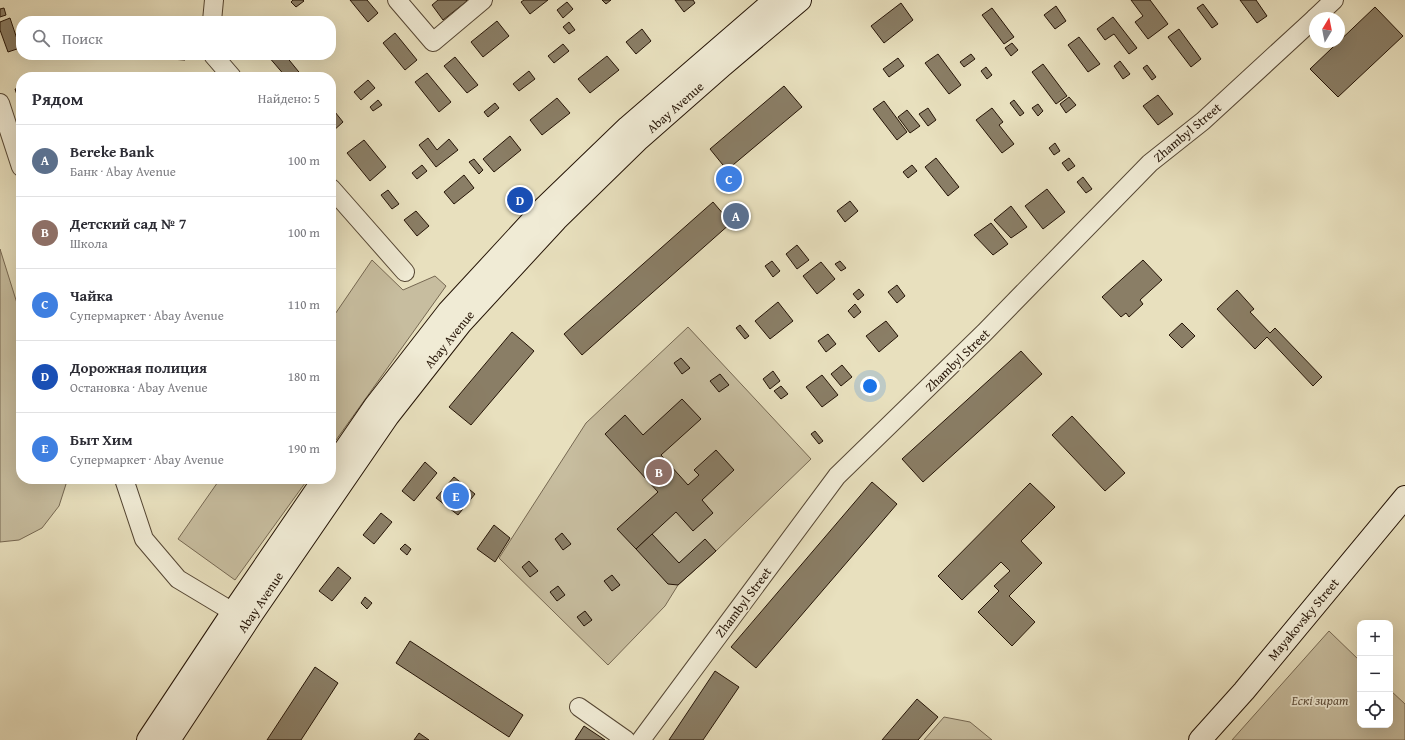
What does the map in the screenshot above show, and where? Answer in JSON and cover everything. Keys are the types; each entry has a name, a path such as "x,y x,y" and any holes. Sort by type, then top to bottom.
{"main road":[{"name":"Abay Avenue","path":"336,463 374,406 448,312 544,208 628,127 775,0"},
{"name":"Abay Avenue","path":"148,740 388,416 461,323 556,220 640,139 722,66 800,0"},
{"name":"Abay Avenue","path":"169,740 242,613 321,484"},
{"name":"Mayakovsky Street","path":"1200,740 1244,691 1405,497"}],"street":[{"path":"212,16 214,0"},
{"path":"397,0 433,42 483,0"},
{"name":"Zhambyl Street","path":"1321,12 1334,0"},
{"name":"Zhambyl Street","path":"641,740 837,476 984,333 1150,163 1203,121 1309,24"},
{"path":"217,60 228,72"},
{"path":"0,103 16,152"},
{"path":"336,194 404,272"},
{"path":"126,484 144,539 178,579 242,613"},
{"path":"579,707 626,740"}],"green space":[{"path":"0,249 16,300 16,484 66,484 59,506 42,528 19,540 0,542"},
{"path":"372,260 403,290 435,276 446,286 336,440 336,313"},
{"path":"688,327 811,459 716,551 678,585 665,606 608,665 499,558 586,423"},
{"path":"216,484 304,484 235,580 178,539"},
{"name":"Ескі зират","path":"1329,631 1357,658 1357,728 1393,728 1393,693 1405,704 1405,740 1232,740"},
{"path":"944,717 970,722 992,740 924,740"}],"building":[{"path":"293,0 304,1 296,7 291,2"},
{"path":"350,0 367,0 378,13 368,22"},
{"path":"438,0 467,1 443,20 432,5"},
{"path":"524,0 548,0 530,14 521,2"},
{"path":"602,0 611,0 606,4"},
{"path":"675,0 693,0 695,3 684,12"},
{"path":"1131,0 1150,0 1168,24 1148,39 1135,22 1143,16"},
{"path":"1240,0 1256,0 1267,16 1257,23"},
{"path":"567,2 573,9 563,18 557,10"},
{"path":"901,3 913,20 884,43 871,26"},
{"path":"1203,4 1218,24 1212,28 1197,8"},
{"path":"1056,6 1066,21 1055,29 1044,15"},
{"path":"1375,7 1403,36 1338,97 1310,69 1332,48 1345,48 1345,36"},
{"path":"4,8 6,15 0,17 0,9"},
{"path":"992,8 1014,37 1004,44 982,15"},
{"path":"1113,17 1137,48 1129,54 1114,34 1105,40 1097,29"},
{"path":"10,18 16,36 16,49 8,52 0,30 0,22"},
{"path":"497,21 509,36 483,57 471,42"},
{"path":"569,22 575,30 569,34 563,27"},
{"path":"642,29 651,41 636,54 626,42"},
{"path":"1179,29 1201,59 1191,67 1168,37"},
{"path":"395,33 417,60 405,70 383,43"},
{"path":"1079,37 1100,64 1088,72 1068,45"},
{"path":"1012,43 1018,50 1011,56 1005,48"},
{"path":"563,44 569,51 554,63 548,56"},
{"path":"938,54 961,85 949,94 925,63"},
{"path":"971,54 975,59 964,67 960,62"},
{"path":"607,56 619,70 590,93 578,79"},
{"path":"455,57 478,85 467,93 444,66"},
{"path":"898,58 904,66 889,77 883,69"},
{"path":"271,60 289,60 299,72 282,72"},
{"path":"1120,61 1130,74 1123,79 1114,66"},
{"path":"1043,64 1067,96 1056,104 1032,72"},
{"path":"1147,65 1156,77 1152,80 1143,68"},
{"path":"986,67 992,75 987,79 981,71"},
{"path":"529,71 535,79 519,91 513,84"},
{"path":"427,73 451,102 439,112 415,82"},
{"path":"368,80 375,88 361,100 354,92"},
{"path":"784,86 802,107 727,170 710,149"},
{"path":"1158,95 1173,114 1158,125 1143,106"},
{"path":"1069,97 1076,105 1066,113 1060,104"},
{"path":"557,98 570,113 542,135 530,120"},
{"path":"378,100 382,105 373,111 370,107"},
{"path":"1014,100 1024,113 1020,116 1010,103"},
{"path":"884,101 907,132 897,140 873,109"},
{"path":"495,103 499,108 488,117 484,112"},
{"path":"1038,104 1043,111 1038,116 1032,108"},
{"path":"928,108 936,120 928,126 919,114"},
{"path":"992,108 1003,122 999,125 1014,144 1002,153 976,120"},
{"path":"907,110 920,126 910,133 898,117"},
{"path":"336,113 343,122 336,128"},
{"path":"510,136 521,150 494,172 483,159"},
{"path":"428,138 437,150 449,139 458,150 436,167 419,145"},
{"path":"364,140 386,167 370,181 347,153"},
{"path":"1055,143 1060,151 1054,155 1049,148"},
{"path":"936,158 959,187 948,196 925,167"},
{"path":"1069,158 1075,166 1068,171 1062,163"},
{"path":"474,159 483,170 479,174 469,162"},
{"path":"422,165 427,171 417,179 412,173"},
{"path":"912,165 917,171 908,178 903,172"},
{"path":"464,175 474,188 454,204 444,192"},
{"path":"1083,177 1092,189 1086,193 1077,182"},
{"path":"1047,189 1065,212 1043,229 1025,206"},
{"path":"388,190 399,204 392,209 381,195"},
{"path":"850,201 858,211 845,222 837,211"},
{"path":"713,202 731,223 582,355 564,334"},
{"path":"1011,206 1027,227 1011,238 994,220"},
{"path":"416,211 429,226 417,236 404,220"},
{"path":"991,223 1008,244 993,255 974,235"},
{"path":"797,245 809,260 797,269 786,254"},
{"path":"1143,260 1162,280 1140,300 1143,304 1129,317 1126,313 1121,317 1102,297"},
{"path":"772,261 780,271 773,277 765,266"},
{"path":"840,261 846,268 841,271 835,264"},
{"path":"821,262 835,279 817,294 803,276"},
{"path":"897,285 905,296 897,303 888,292"},
{"path":"859,289 864,295 858,300 853,294"},
{"path":"1237,290 1254,309 1250,312 1270,333 1275,328 1322,377 1313,386 1267,337 1255,349 1217,309"},
{"path":"778,302 793,321 770,339 755,321"},
{"path":"855,304 861,312 854,318 848,311"},
{"path":"886,321 898,336 879,352 866,336"},
{"path":"1182,323 1195,336 1182,348 1169,335"},
{"path":"740,325 749,336 745,339 736,328"},
{"path":"512,332 534,351 471,425 449,407"},
{"path":"828,334 836,344 826,352 818,341"},
{"path":"1021,351 1042,374 923,482 902,459"},
{"path":"681,358 690,368 682,374 674,363"},
{"path":"842,365 852,377 841,386 831,374"},
{"path":"773,371 780,381 770,389 763,379"},
{"path":"720,374 729,385 719,392 710,381"},
{"path":"822,375 838,395 822,407 806,387"},
{"path":"781,386 788,394 781,399 774,391"},
{"path":"682,399 701,419 661,455 688,485 699,475 694,470 716,450 734,470 702,500 713,513 693,531 676,512 636,549 617,529 658,492 605,434 625,415 643,435"},
{"path":"1072,416 1125,473 1105,491 1052,435"},
{"path":"815,431 823,441 819,444 811,434"},
{"path":"425,462 437,473 414,501 402,491"},
{"path":"454,477 475,494 458,515 436,498"},
{"path":"872,482 897,504 756,668 731,647"},
{"path":"1030,483 1055,507 1021,541 1042,563 1009,596 1035,622 1012,646 978,612 999,591 994,586 1010,571 1001,562 962,600 938,576"},
{"path":"381,513 392,522 374,544 363,535"},
{"path":"494,525 510,538 495,562 477,549"},
{"path":"562,533 571,544 563,550 555,539"},
{"path":"652,534 679,563 705,539 716,551 678,585 668,584 636,549"},
{"path":"405,544 411,549 407,555 400,549"},
{"path":"529,561 538,571 530,577 522,567"},
{"path":"338,567 351,578 332,601 319,591"},
{"path":"612,575 620,585 612,591 604,581"},
{"path":"558,586 565,595 557,601 550,592"},
{"path":"365,597 372,603 367,609 361,603"},
{"path":"585,611 592,620 584,626 577,617"},
{"path":"410,641 523,715 509,737 396,663"},
{"path":"315,667 338,683 301,740 267,740"},
{"path":"715,671 739,687 703,740 669,740"},
{"path":"917,699 938,717 918,740 882,740"},
{"path":"584,726 605,740 575,740"},
{"path":"419,733 429,740 414,740"}],"place":[{"name":"Чайка","path":"729,179"},
{"name":"Дорожная полиция","path":"520,200"},
{"name":"Bereke Bank","path":"736,216"},
{"name":"Детский сад № 7","path":"659,472"},
{"name":"Быт Хим","path":"456,496"}]}
